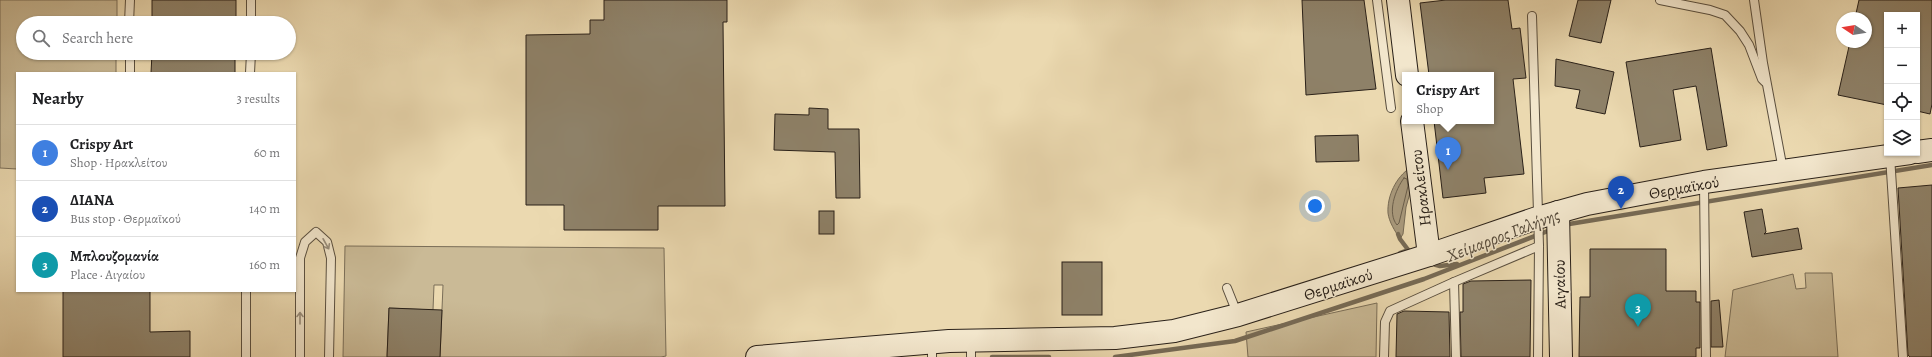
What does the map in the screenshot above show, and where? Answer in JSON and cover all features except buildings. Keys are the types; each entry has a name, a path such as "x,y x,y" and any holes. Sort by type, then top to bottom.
{"street":[{"path":"1398,0 1407,72"},
{"name":"Ηρακλείτου","path":"1412,124 1429,255"},
{"path":"1920,152 1932,150"},
{"name":"Θερμαϊκού","path":"757,357 971,349 1133,337 1174,330 1238,315 1429,255 1548,215 1613,199 1704,182 1886,156"},
{"name":"Αιγαίου","path":"1548,215 1560,357"}],"lane":[{"path":"130,0 130,16"},
{"path":"251,0 251,16"},
{"path":"1377,0 1391,108"},
{"path":"1660,0 1710,10 1725,15 1745,38 1762,79 1767,83"},
{"path":"1754,0 1783,171"},
{"path":"1532,16 1548,215 1538,246 1538,357"},
{"path":"130,60 130,72"},
{"path":"250,72 251,60"},
{"path":"1900,156 1903,357"},
{"path":"1704,182 1706,357"},
{"path":"300,357 300,258 305,242 316,232 326,242 331,258 329,357"},
{"path":"1384,357 1385,322 1390,311 1538,246"},
{"path":"1454,282 1456,357"},
{"path":"1227,288 1238,315"},
{"path":"246,292 246,357"}],"shaded area":[{"path":"0,0 117,0 117,16 16,16 16,60 116,60 116,72 16,72 16,169 0,168"},
{"path":"345,246 664,248 666,356 440,357 443,285 434,285 433,310 389,308 387,357 343,357"},
{"path":"1805,273 1832,273 1838,357 1725,357 1733,290 1793,274 1796,289 1806,288"},
{"path":"1377,303 1376,357 1248,357 1246,332"}],"water":[{"path":"1410,168 1412,186 1406,207 1403,234 1400,239 1392,226 1388,213 1388,207 1393,188 1401,176"}],"waterway":[{"name":"Χείμαρρος Γαλήνης","path":"1563,225 1932,165"},
{"name":"Χείμαρρος Γαλήνης","path":"1115,357 1235,341 1424,279 1553,229"},
{"path":"1398,234 1409,251"},
{"name":"Χείμαρρος Γαλήνης","path":"1400,253 1408,250"},
{"path":"1429,263 1440,266 1457,264"},
{"name":"Χείμαρρος Γαλήνης","path":"992,357 1049,357"}],"place":[{"name":"Crispy Art","path":"1448,170"},
{"name":"ΔΙΑΝΑ","path":"1621,209"},
{"name":"Μπλουζομανία","path":"1638,327"}]}
